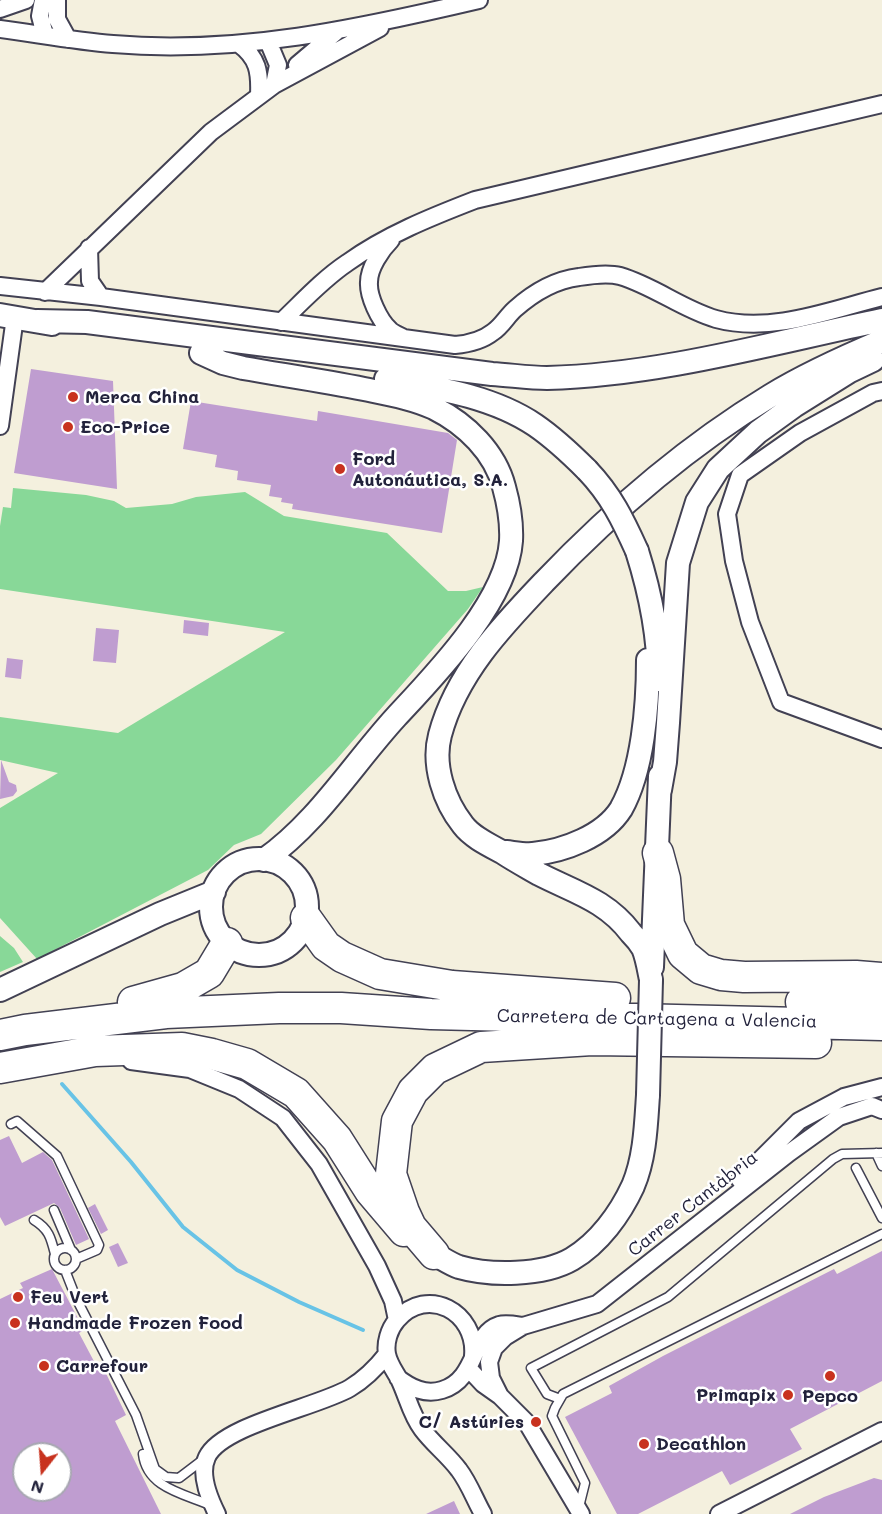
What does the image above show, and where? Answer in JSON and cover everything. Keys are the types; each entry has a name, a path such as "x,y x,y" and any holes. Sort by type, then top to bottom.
{"highway":[{"path":"658,853 665,879 669,925 683,954 701,969 721,975 744,977 856,976 882,978"},
{"path":"306,918 326,946 342,957 380,974 423,982 597,997 882,1004"},
{"path":"0,1033 20,1025 151,998 183,988 208,973 227,943"},
{"name":"Carretera de Cartagena a Valencia","path":"0,1033 166,1013 341,1008 431,1014 882,1025"},
{"name":"Carretera de Cartagena a Valencia","path":"0,1053 117,1031 248,1021 431,1014"},
{"path":"434,1254 411,1227 391,1174 397,1121 413,1091 435,1069 480,1047 592,1040 882,1045"},
{"path":"0,1068 95,1051 182,1048 247,1064 296,1093 337,1140 370,1191 409,1238 434,1254"}],"main road":[{"path":"17,318 87,322 492,374 545,378 615,373 683,362 882,320"},
{"path":"17,318 201,353 416,384 486,402 510,411 534,424 557,441 606,490 625,524 637,551 647,583 659,675 660,789 648,1095 643,1147 634,1184 620,1212 598,1238 571,1260 540,1270 511,1273 481,1272 456,1266 434,1254"},
{"path":"651,980 643,948 622,921 588,896 540,874 464,827 452,808 442,785 438,758 439,737 452,700 494,637 568,557 629,499 711,434 771,396 834,361 882,341"},
{"path":"201,353 223,363 243,368 342,384 404,397 453,418 472,434 490,456 501,476 511,521 511,543 505,570 482,616 432,677"},
{"path":"660,789 667,742 678,563 697,502 718,469 758,432 850,371 882,356"},
{"path":"264,860 298,831 369,746 432,677 549,559 581,530 629,499"},
{"path":"500,851 531,855 566,848 596,834 620,810 635,776 645,713 648,625 651,608"},
{"path":"264,860 283,866 298,879 306,897 306,918 296,938 287,946 274,953 249,954 227,943 218,932 211,906 214,892 221,878 233,867 248,861 264,860"},
{"path":"0,990 160,914 214,892"}],"street":[{"path":"0,9 26,0"},
{"path":"43,0 40,16 45,35"},
{"path":"57,0 57,19 68,39"},
{"path":"0,28 115,45 239,44 336,32 479,0"},
{"path":"45,292 211,132 274,85 397,20"},
{"path":"274,85 336,32"},
{"path":"268,41 278,65 274,85"},
{"path":"239,44 250,52 258,67 259,95"},
{"path":"281,321 344,265 368,249 431,217 475,200 882,104"},
{"path":"398,234 384,248 375,262 368,281 377,311 389,329 404,338"},
{"path":"89,248 90,281 100,297"},
{"path":"0,286 100,297 455,345 466,344 493,333 514,309 544,287 578,277 618,276 654,290 687,308 718,319 750,324 783,322 882,297"},
{"path":"0,426 17,318"},
{"path":"882,391 873,393 800,433 740,475 727,514 734,561 750,622 781,702 882,739"},
{"path":"0,1078 58,1066 129,1061 190,1069 239,1089 284,1118 319,1164 377,1266 393,1301 397,1320"},
{"path":"689,1232 799,1120 844,1097 882,1087"},
{"name":"Carrer Cantàbria","path":"523,1326 597,1304 789,1153 839,1117 872,1106 882,1110"},
{"path":"483,1514 460,1470 420,1428 387,1354 390,1330 407,1311 420,1305 434,1304 447,1308 467,1325 473,1338 471,1363 483,1384 500,1396 527,1423 580,1511"},
{"path":"398,1378 416,1389 436,1391 455,1384 471,1363 485,1336 499,1325 523,1326"},
{"path":"500,1396 490,1378 489,1362 494,1348 505,1337 523,1326"},
{"path":"215,1510 204,1477 204,1464 208,1454 225,1438 348,1389 377,1368 387,1354"},
{"path":"719,1514 743,1508 881,1433"}],"lane":[{"path":"11,1124 17,1121 57,1156 99,1245 97,1250 76,1259 72,1267 65,1270"},
{"path":"560,1399 547,1394 531,1368 668,1297 833,1159 842,1154 879,1153 882,1166"},
{"path":"856,1168 882,1218"},
{"path":"54,1210 76,1259"},
{"path":"34,1220 50,1233 55,1264 65,1270 81,1309 135,1415 154,1469 166,1477 179,1478 200,1464 208,1454"},
{"path":"580,1511 585,1483 552,1416 563,1394 882,1234"},
{"path":"55,1254 60,1249 71,1250"},
{"path":"142,1436 148,1472 155,1481 215,1510"}],"green space":[{"path":"13,488 86,495 114,501 126,508 172,504 196,497 245,492 284,516 387,533 448,591 466,591 483,587 468,609 336,760 261,834 234,845 208,870 37,959 0,918 0,808 58,773 0,760 0,717 118,733 285,632 0,589 0,526 3,507 11,508"},
{"path":"0,936 14,948 23,962 0,972"}],"building":[{"name":"Eco-Price","path":"31,369 113,381 117,489 14,473"},
{"name":"Ford Autonáutica, S.A.","path":"191,401 317,421 318,411 448,433 457,440 442,533 292,509 293,504 281,502 282,498 269,496 271,485 237,480 238,471 215,467 217,455 183,449"},
{"path":"184,620 209,623 208,636 183,633"},
{"path":"96,628 119,630 116,663 93,661"},
{"path":"7,658 23,660 21,679 5,677"},
{"path":"1,760 9,782 16,785 17,791 13,796 0,799"},
{"path":"9,1136 22,1163 43,1152 52,1160 89,1239 76,1245 60,1208 54,1203 5,1226 0,1217 0,1140"},
{"path":"95,1204 108,1230 101,1234 88,1208"},
{"path":"118,1243 128,1263 118,1267 109,1247"},
{"path":"882,1251 882,1381 790,1429 802,1449 730,1485 722,1471 638,1514 617,1514 565,1417 612,1393 609,1386 663,1356 834,1269 837,1274"},
{"name":"Carrefour","path":"52,1269 84,1330 79,1333 97,1367 102,1365 126,1415 115,1421 161,1514 0,1514 0,1299 23,1288 20,1283"},
{"path":"874,1478 882,1480 882,1514 790,1514 824,1497"},
{"path":"454,1501 460,1514 426,1514"}],"waterway":[{"path":"62,1084 131,1162 183,1227 237,1270 299,1302 363,1330"}],"place":[{"name":"Merca China","path":"73,397"},
{"name":"Eco-Price","path":"68,427"},
{"name":"Ford Autonáutica, S.A.","path":"340,469"},
{"name":"Feu Vert","path":"18,1297"},
{"name":"Handmade Frozen Food","path":"15,1323"},
{"name":"Carrefour","path":"44,1366"},
{"name":"Pepco","path":"830,1376"},
{"name":"Primapix","path":"788,1395"},
{"name":"C/ Astúries","path":"536,1422"},
{"name":"Decathlon","path":"644,1444"}]}
